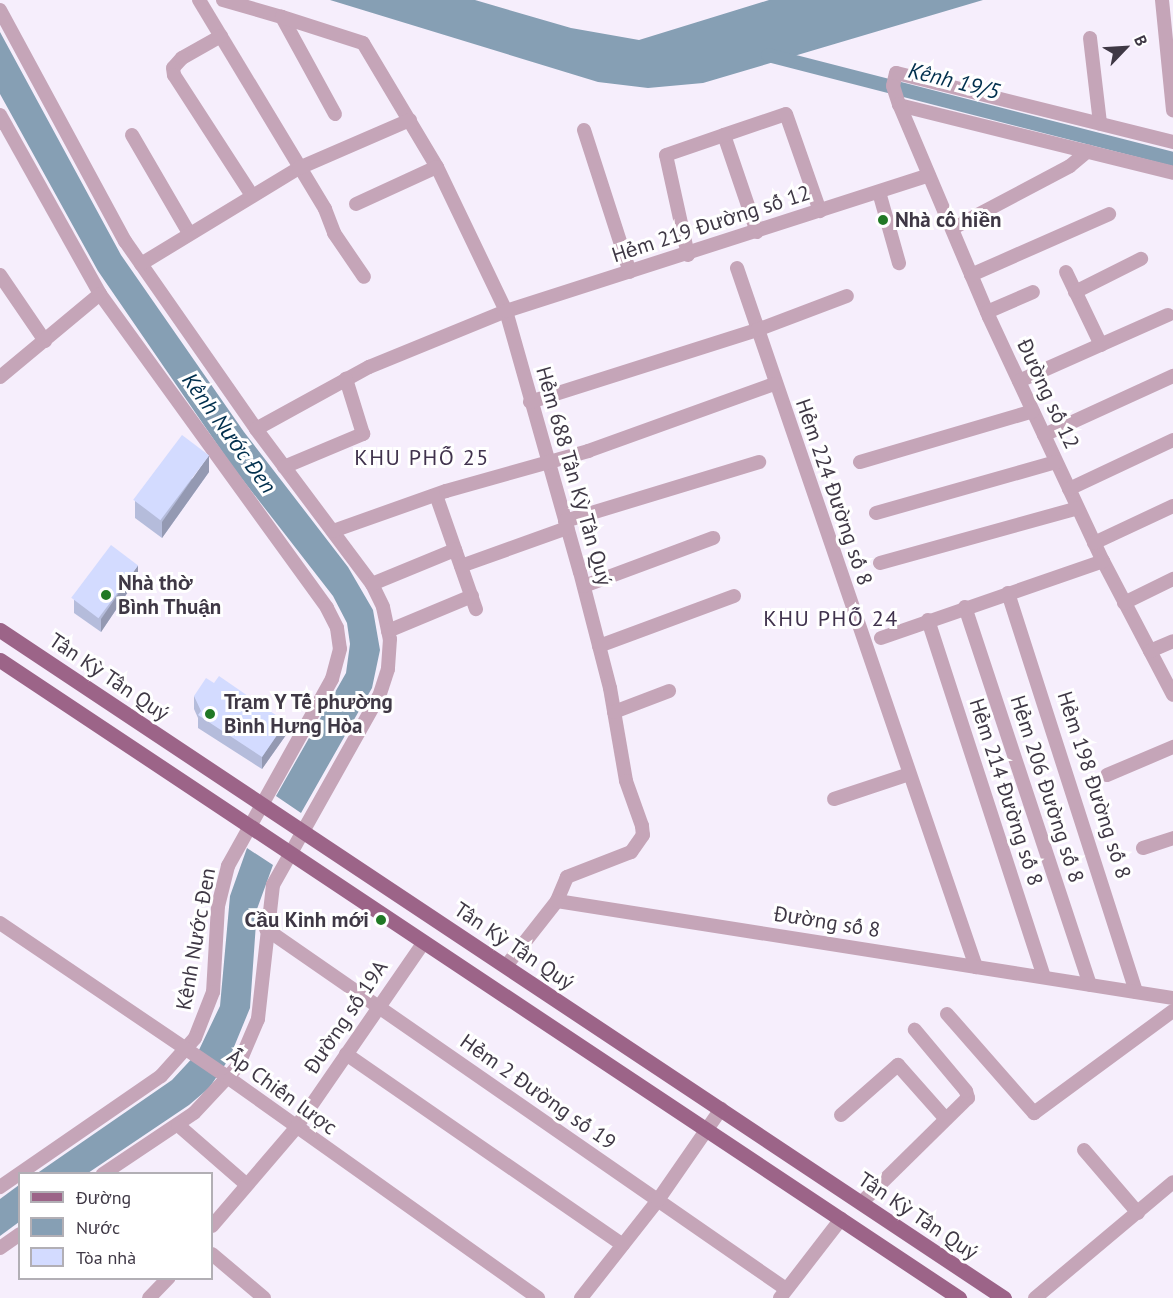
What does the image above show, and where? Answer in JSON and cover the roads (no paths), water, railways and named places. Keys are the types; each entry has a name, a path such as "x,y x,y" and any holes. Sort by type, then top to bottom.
{"main road":[{"name":"Tân Kỳ Tân Quý","path":"0,630 1004,1298"},
{"path":"0,660 959,1298"}],"street":[{"path":"199,0 325,209 334,233 364,277"},
{"path":"223,0 282,17 335,114"},
{"path":"1162,0 1168,22 1173,110"},
{"path":"0,10 141,264 256,429 372,584 388,631 388,669 379,696 273,885 266,929 258,1019 226,1076 204,1106 105,1172"},
{"name":"Hẻm 688 Tân Kỳ Tân Quý","path":"282,17 363,44 437,167 506,311 584,586 614,712 626,781 643,835 631,852 567,877 558,901"},
{"path":"220,36 183,58 173,69 174,75 251,194"},
{"path":"1090,38 1100,123 1173,142"},
{"name":"Đường số 12","path":"1100,123 896,73 893,86 987,312 1102,561 1173,695"},
{"path":"899,104 1173,173"},
{"path":"688,255 666,155 786,114 820,211"},
{"name":"Kênh Nước Đen","path":"0,115 100,294 327,608 337,628 340,648 332,679 249,826 224,880 213,992 191,1052 161,1076 22,1172"},
{"path":"141,264 251,194 299,168 410,120"},
{"path":"584,130 630,272"},
{"path":"132,135 189,234"},
{"path":"724,135 757,232"},
{"path":"953,228 1070,166 1088,151"},
{"path":"356,204 437,167"},
{"name":"Hẻm 219 Đường số 12","path":"256,429 346,379 506,311 688,255 929,175"},
{"path":"879,192 899,263"},
{"path":"972,275 1109,214"},
{"path":"1075,292 1142,260"},
{"name":"Hẻm 224 Đường số 8","path":"737,268 774,384 976,967"},
{"path":"1066,272 1101,345"},
{"path":"0,275 45,340"},
{"path":"987,312 1033,292"},
{"path":"0,377 100,294"},
{"path":"530,402 757,330 847,296"},
{"path":"1019,381 1168,315"},
{"path":"1044,435 1173,376"},
{"path":"284,467 363,434 346,379"},
{"path":"333,531 436,495 588,451 774,384"},
{"path":"860,462 1033,411"},
{"path":"1069,489 1173,440"},
{"path":"461,566 566,525 759,462"},
{"path":"876,513 1056,462"},
{"path":"388,631 474,603 436,495"},
{"path":"1094,543 1173,506"},
{"path":"880,563 1078,508"},
{"path":"584,586 713,538"},
{"path":"372,584 456,550"},
{"path":"881,638 1102,561"},
{"path":"1124,603 1173,579"},
{"name":"Hẻm 198 Đường số 8","path":"1008,593 1113,911 1136,992"},
{"path":"599,646 734,596"},
{"name":"Hẻm 206 Đường số 8","path":"965,607 1090,984"},
{"name":"Hẻm 214 Đường số 8","path":"928,620 1044,977"},
{"path":"1150,651 1173,641"},
{"path":"614,712 669,691"},
{"path":"1107,775 1173,747"},
{"path":"834,799 909,774"},
{"path":"1143,848 1173,838"},
{"path":"506,966 558,901"},
{"name":"Đường số 8","path":"558,901 1173,998"},
{"name":"Ấp Chiến lược","path":"0,923 226,1076 295,1129 538,1298"},
{"name":"Hẻm 2 Đường số 19","path":"266,929 658,1200 783,1293"},
{"name":"Đường số 19A","path":"213,1225 295,1129 424,942"},
{"path":"947,1014 1034,1113 1173,1011"},
{"path":"861,1203 968,1095 915,1030"},
{"path":"346,1054 623,1245"},
{"path":"841,1115 898,1065 946,1119"},
{"path":"581,1298 658,1200 721,1109"},
{"path":"178,1125 246,1185"},
{"path":"1084,1150 1138,1213"},
{"name":"Kênh Nước Đen","path":"0,1187 18,1175"},
{"path":"1035,1298 1173,1182"},
{"path":"783,1293 841,1219"},
{"path":"0,1248 18,1235"},
{"path":"213,1255 264,1298"},
{"path":"149,1298 166,1280"}],"water":[{"path":"330,0 475,0 571,28 639,40 769,0 983,0 703,83 648,88 598,82"},
{"path":"0,32 121,255 244,432 348,567 373,610 380,650 372,688 301,813 276,796 346,673 350,644 347,623 333,596 232,466 98,271 0,94"},
{"path":"247,848 273,865 257,909 250,1008 229,1059 209,1088 189,1105 89,1172 39,1172 172,1080 198,1052 220,1006 230,896"},
{"path":"18,1186 18,1223 0,1236 0,1199"}],"waterway":[{"name":"Kênh 19/5","path":"768,55 1173,159"}],"place":[{"name":"Nhà cô hiền","path":"883,220"},
{"name":"Nhà thờ Bình Thuận","path":"106,595"},
{"name":"Trạm Y Tế phường Bình Hưng Hòa","path":"210,714"},
{"name":"Cầu Kinh mới","path":"381,920"}],"district":[{"name":"KHU PHỐ 25","path":"422,458"},
{"name":"KHU PHỐ 24","path":"831,619"}]}
